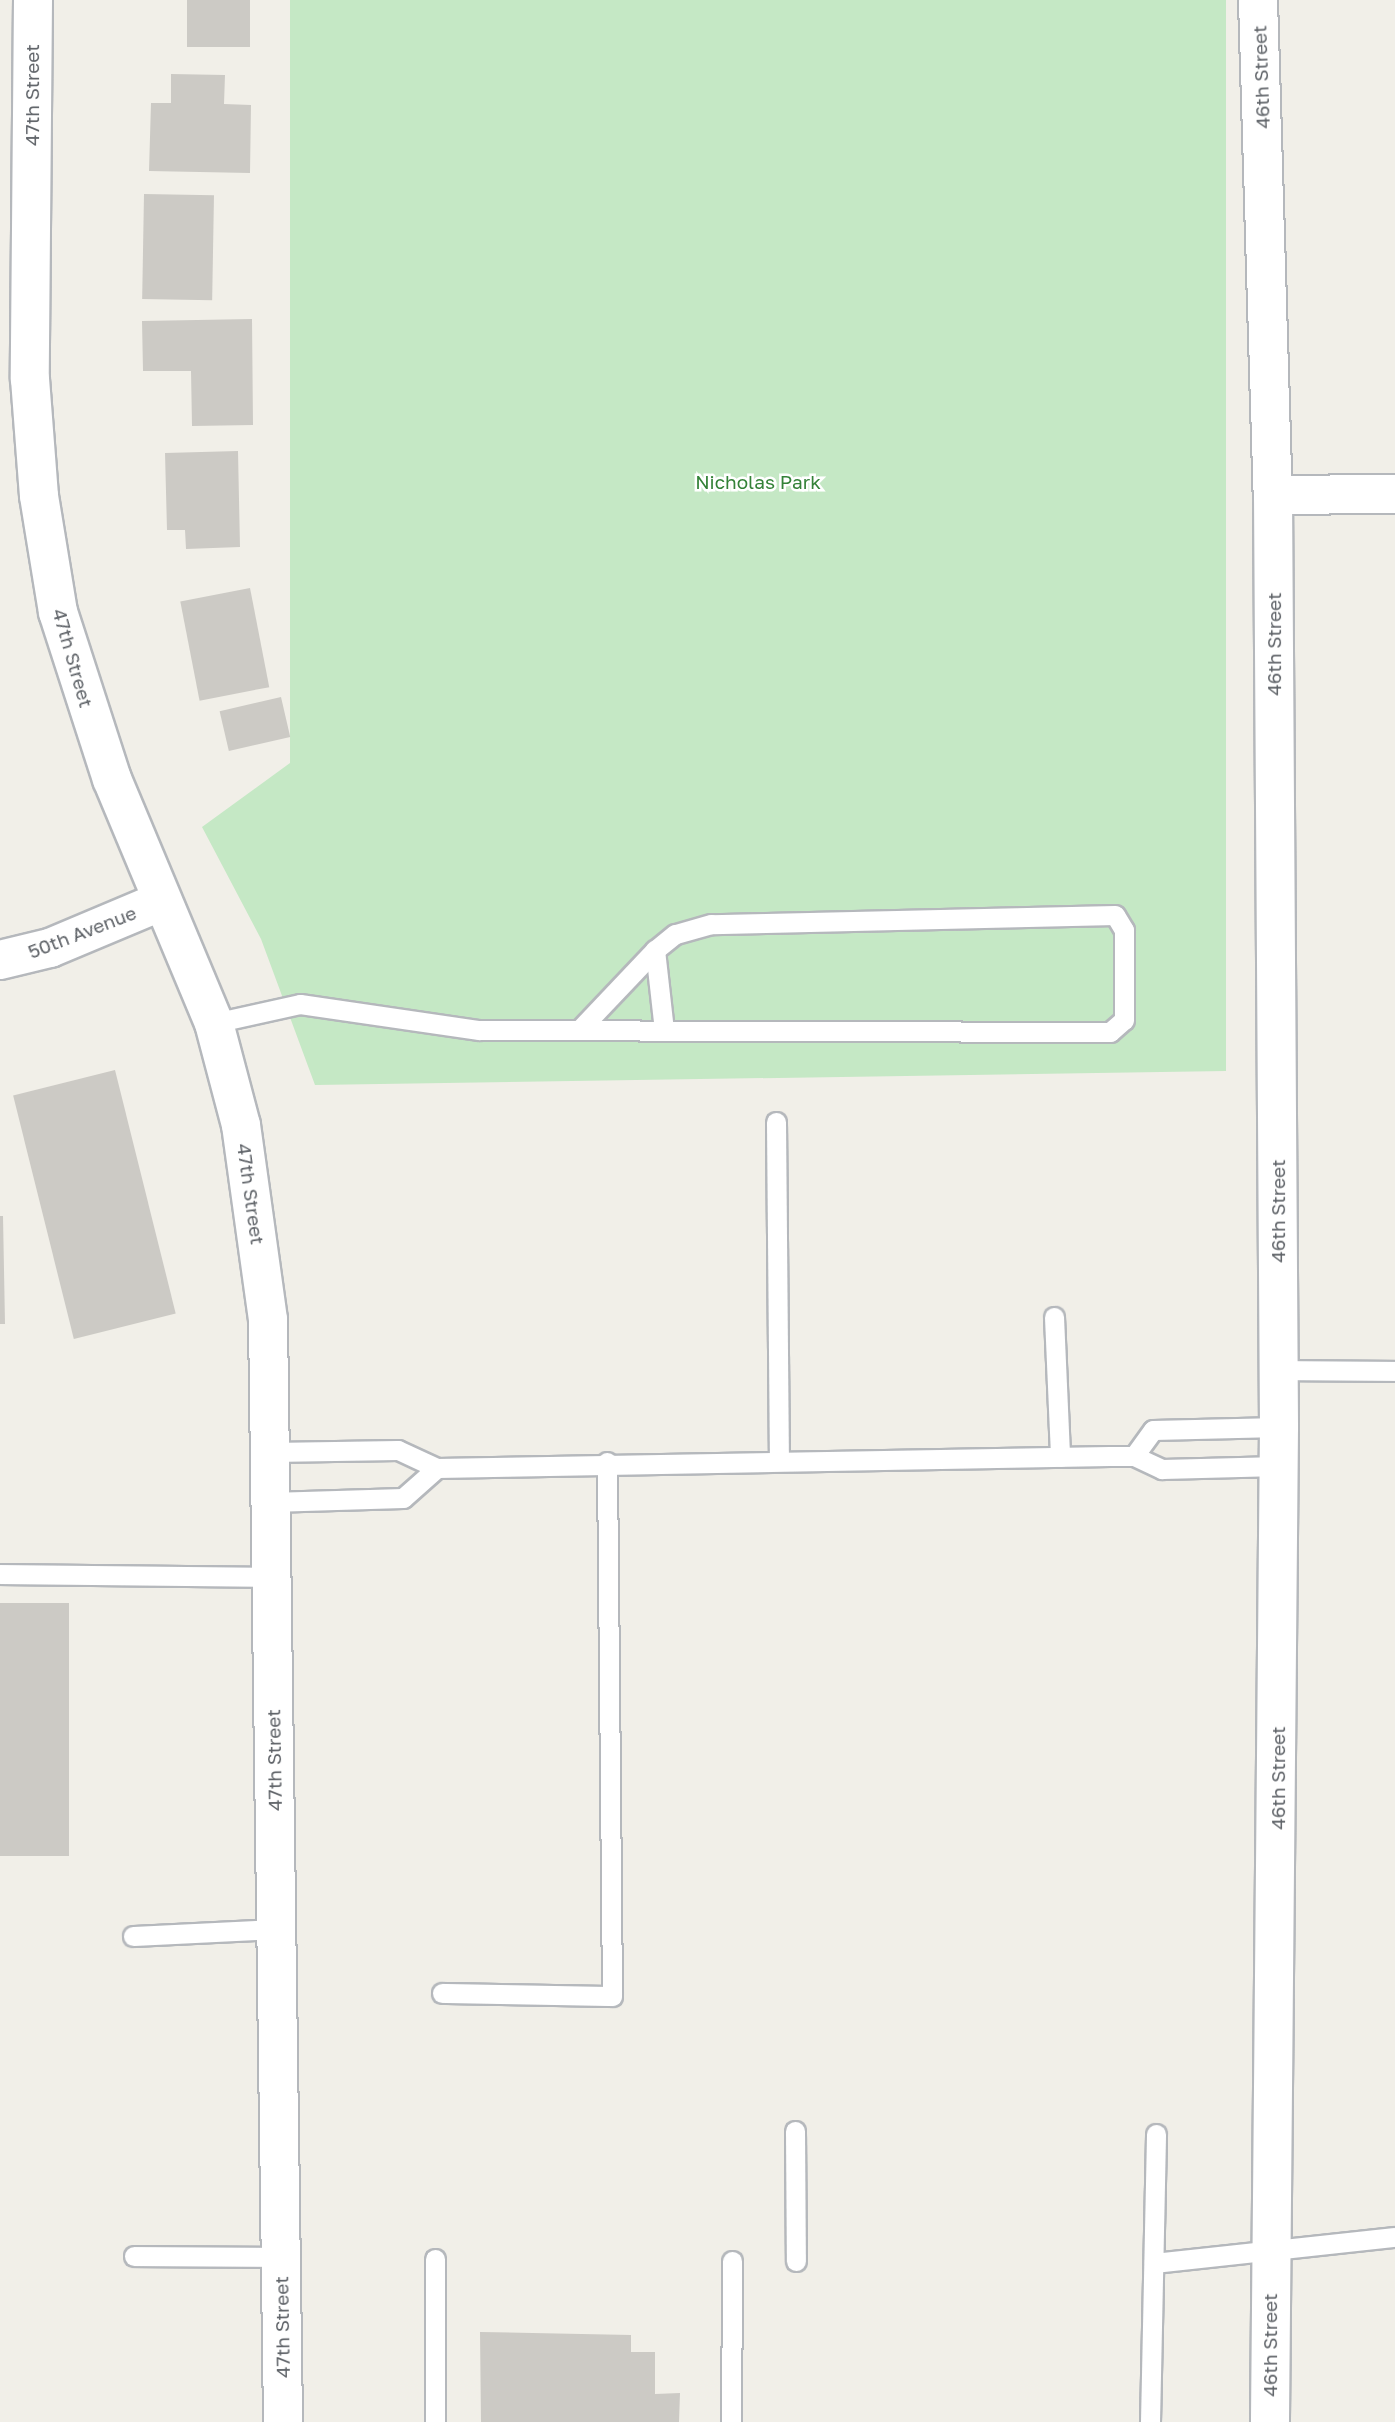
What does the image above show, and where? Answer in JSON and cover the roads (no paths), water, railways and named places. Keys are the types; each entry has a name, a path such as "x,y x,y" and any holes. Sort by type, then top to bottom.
{"street":[{"name":"47th Street","path":"33,0 30,379 39,496 73,668 162,901 214,1023 241,1125 268,1320 283,2422"},
{"name":"46th Street","path":"1258,0 1273,495 1279,1370 1269,2254 1270,2422"},
{"path":"1273,495 1395,495"},
{"name":"50th Avenue","path":"0,960 50,948 162,901"}],"lane":[{"path":"214,1023 300,1004 479,1030 580,1028 1110,1032 1125,1020 1124,930 1115,915 711,924 675,934 655,950 580,1028"},
{"path":"655,950 664,1030"},
{"path":"776,1122 779,1459"},
{"path":"1054,1317 1060,1457"},
{"path":"1279,1370 1395,1371"},
{"path":"1134,1456 1153,1430 1279,1427"},
{"path":"271,1452 398,1450 437,1468 779,1459 1134,1456 1162,1469 1279,1466"},
{"path":"442,1993 612,1996 607,1462"},
{"path":"270,1502 403,1498 437,1468"},
{"path":"0,1574 271,1577"},
{"path":"133,1936 277,1929"},
{"path":"794,2132 796,2262"},
{"path":"1150,2422 1156,2134"},
{"path":"1154,2263 1269,2254 1395,2237"},
{"path":"134,2256 281,2257"},
{"path":"435,2259 435,2422"},
{"path":"731,2422 732,2261"}],"park label":[{"name":"Nicholas Park","path":"758,482"}]}
